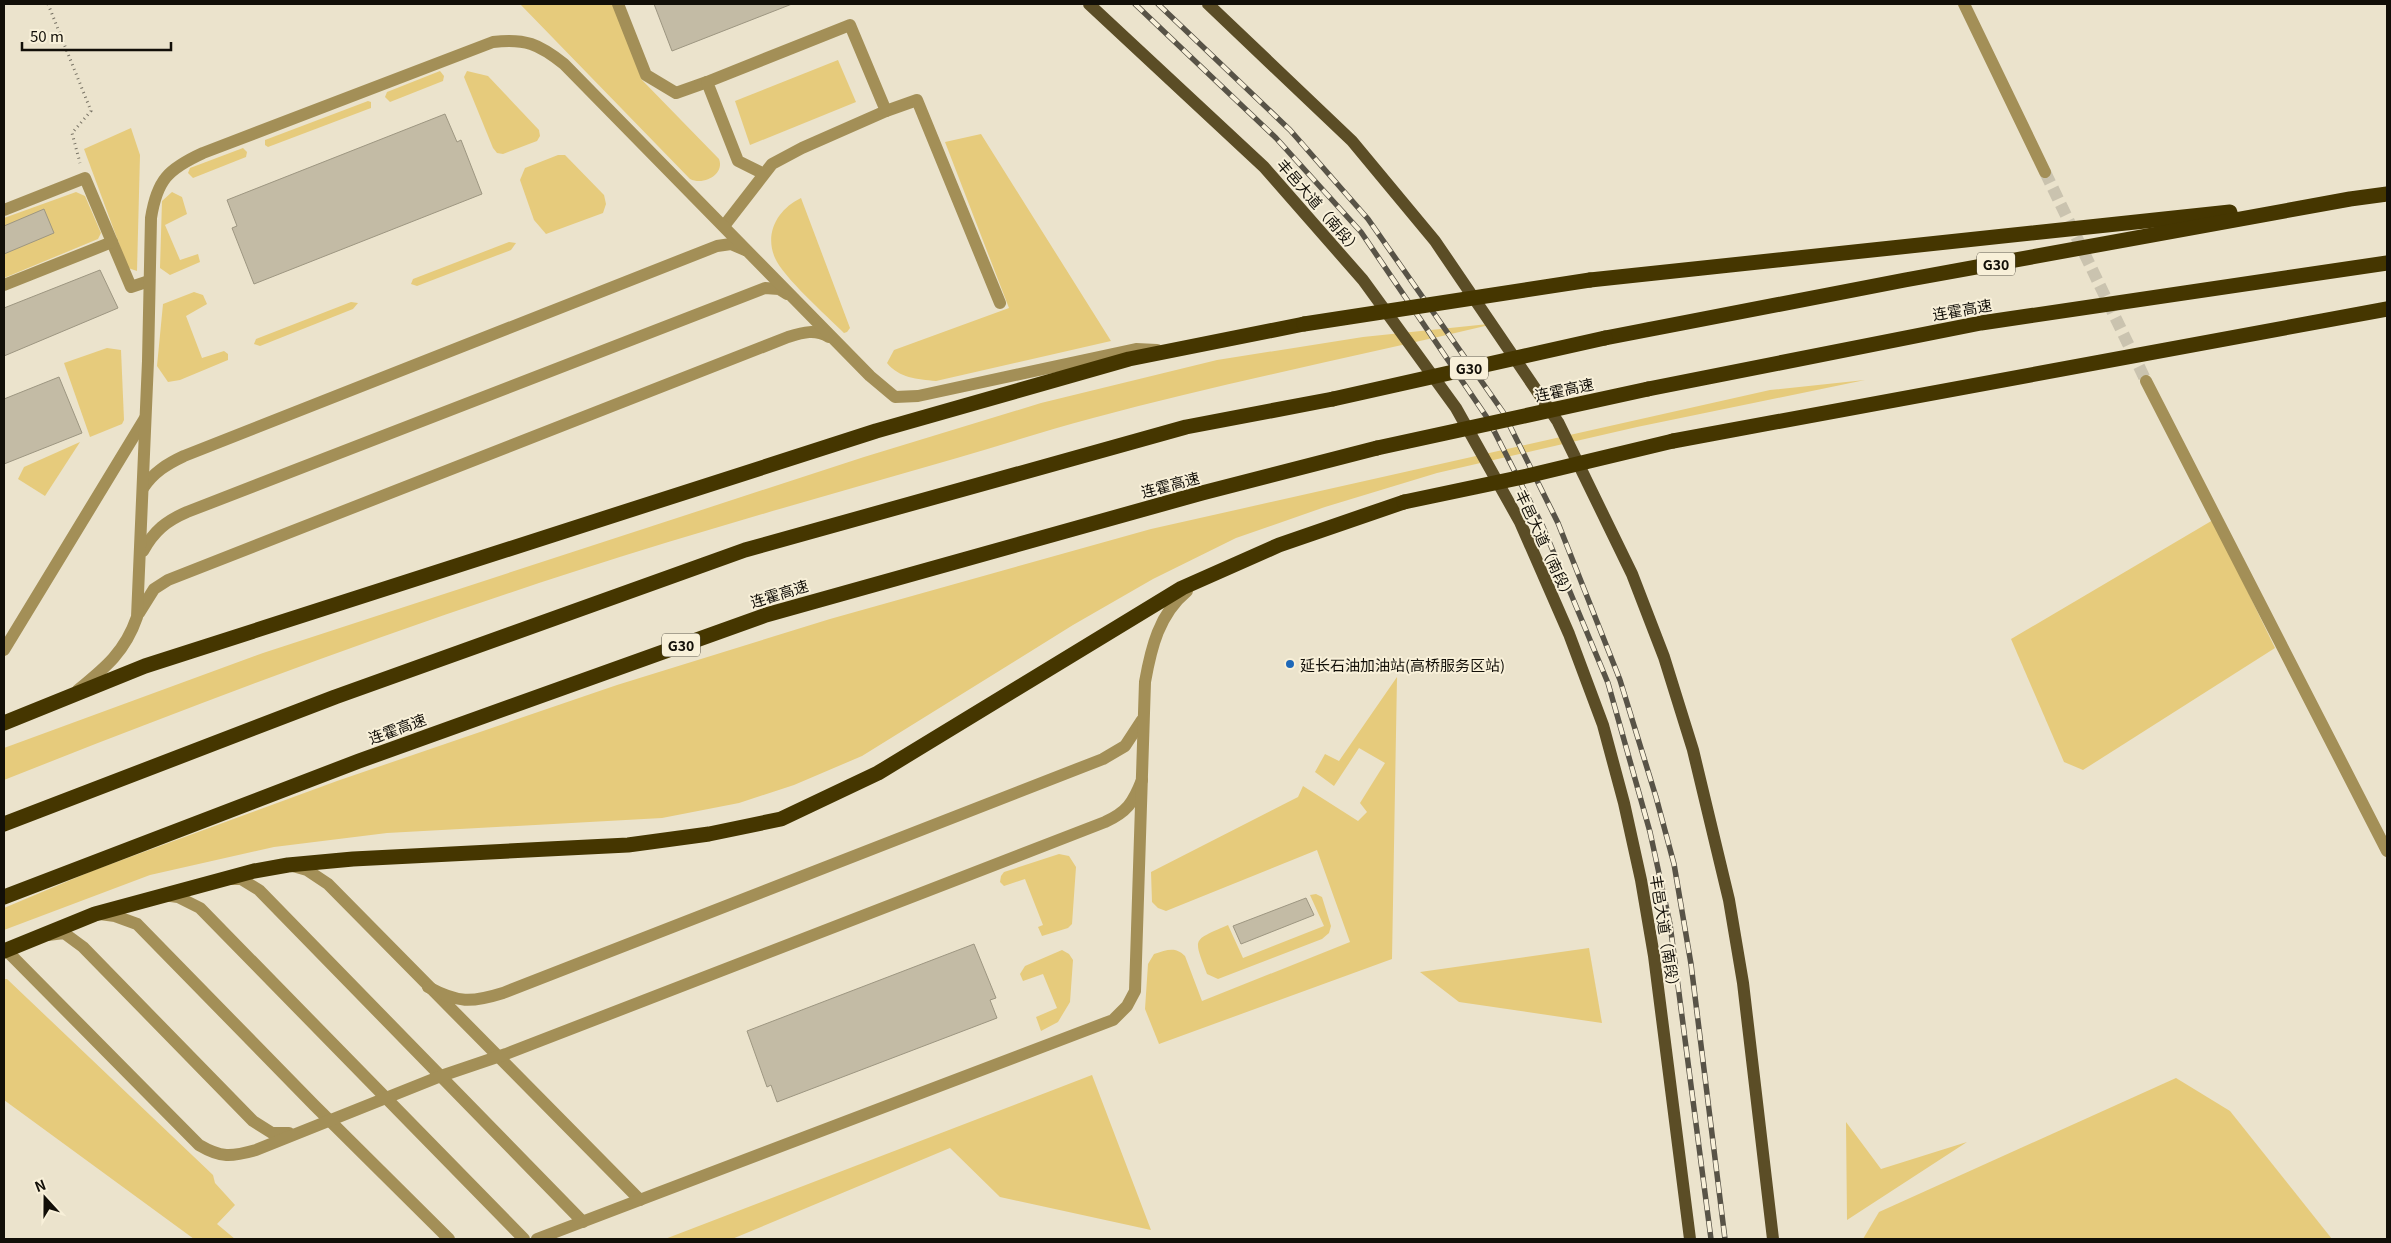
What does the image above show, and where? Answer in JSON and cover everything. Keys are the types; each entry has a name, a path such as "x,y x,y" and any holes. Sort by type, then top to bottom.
{"highway":[{"name":"G30","path":"4,824 335,697 745,550 1186,427 1333,399 1605,338 1924,277 2350,199 2387,194"},
{"path":"4,723 145,666 876,431 1129,359 1304,324 1590,280 2350,199"},
{"name":"连霍高速","path":"4,897 350,764 766,615 1202,493 1377,448 1648,389 1981,323 2387,263"},
{"path":"5,950 95,914 224,879 288,865 352,858 628,845 709,834 781,818 878,773 1182,588 1280,545 1404,502 1527,476 1673,441 2387,308"}],"main road":[{"name":"丰邑大道（南段）","path":"1089,4 1264,167 1363,280 1456,408 1520,522 1569,634 1596,707 1624,803 1641,880 1654,956 1690,1239"},
{"path":"1208,4 1352,141 1435,241 1558,422 1632,574 1664,657 1693,750 1729,900 1743,982 1773,1239"}],"street":[{"path":"618,4 646,76 676,93 850,25 886,111"},
{"path":"1964,4 2045,172"},
{"path":"137,617 146,415 151,218 155,198 161,184 170,172 184,162 493,42 513,40 528,42 545,49 564,64 870,376 895,397 918,396 1136,349 1172,350"},
{"path":"707,82 738,160 764,174"},
{"path":"724,226 772,164 802,148 886,111 917,100 1000,303"},
{"path":"4,210 85,178 131,287 149,281"},
{"path":"4,285 112,242"},
{"path":"143,488 150,477 165,465 184,456 717,246 731,244 747,251"},
{"path":"140,556 151,535 166,521 187,512 765,288 779,289 792,296"},
{"path":"72,695 101,672 119,653 131,636 137,617 154,589 168,580 788,337 806,331 820,332 836,341"},
{"path":"2146,381 2387,851"},
{"path":"4,650 146,415"},
{"path":"537,1239 1113,1020 1127,1006 1135,991 1142,780 1142,720 1145,682 1151,647 1162,622 1175,600 1203,579"},
{"path":"428,987 448,998 477,1001 503,993 1103,759 1125,746 1142,720"},
{"path":"5,950 199,1145 215,1154 234,1156 256,1150 441,1076 498,1057 1105,822 1120,815 1134,800 1142,780"},
{"path":"288,865 306,870 328,884 640,1200"},
{"path":"224,879 241,879 259,890 583,1222"},
{"path":"162,895 178,897 200,908 524,1239"},
{"path":"95,914 115,916 137,924 450,1239"},
{"path":"41,936 64,933 83,948 253,1121 272,1133 298,1133"}],"path":[{"path":"48,4 92,111 72,133 85,178"}],"shaded area":[{"path":"520,4 613,4 642,80 719,159 719,169 716,174 707,180 696,181 690,179"},
{"path":"838,60 856,102 750,145 735,101"},
{"path":"440,71 444,76 443,81 390,102 385,97 387,92"},
{"path":"467,71 488,76 539,130 540,136 537,141 503,154 497,153 493,148 464,77"},
{"path":"368,101 371,102 371,108 268,147 265,145 265,140"},
{"path":"131,128 140,155 137,271 128,268 84,149"},
{"path":"981,134 1111,341 936,381 909,377 897,372 887,363 894,350 1009,308 945,142"},
{"path":"243,148 247,152 246,157 193,178 188,173 190,168"},
{"path":"558,155 565,155 604,195 606,204 603,213 546,234 534,220 520,180 525,168"},
{"path":"76,192 85,196 101,233 98,239 4,278 4,218"},
{"path":"172,192 182,197 187,214 165,225 180,260 198,254 200,262 170,275 160,268 162,201"},
{"path":"801,198 850,328 844,333 787,275 775,258 772,249 772,231 775,223 786,208"},
{"path":"509,242 516,243 511,250 417,286 411,284 413,279"},
{"path":"194,292 203,295 207,304 186,316 202,358 224,351 228,354 228,360 180,380 168,382 157,366 163,304"},
{"path":"351,302 358,303 353,309 260,346 254,344 256,339"},
{"path":"1498,323 1244,381 1093,418 668,542 429,620 216,698 4,780 4,748 263,653 864,457 1041,403 1217,360 1363,337"},
{"path":"107,348 121,350 124,420 122,424 90,437 64,363"},
{"path":"1865,380 1637,427 1437,473 1325,507 1236,538 1153,579 1073,625 862,756 794,785 739,803 662,818 387,833 274,847 150,875 4,930 4,908 92,871 337,781 617,685 830,619 1151,529 1770,390"},
{"path":"80,442 45,496 18,479 24,467"},
{"path":"2213,520 2275,648 2083,770 2064,762 2011,639"},
{"path":"1397,677 1392,959 1159,1044 1145,1009 1148,964 1154,954 1174,950 1185,956 1202,1001 1350,942 1317,850 1166,911 1158,908 1152,902 1151,872 1298,797 1303,786 1358,821 1367,812 1360,803 1385,763 1359,748 1334,786 1315,772 1325,754 1339,761"},
{"path":"1059,854 1069,856 1076,867 1072,924 1068,928 1042,936 1038,927 1043,925 1025,879 1004,886 1000,882 1001,876 1004,872"},
{"path":"1316,894 1322,897 1331,926 1329,933 1322,939 1218,979 1207,974 1198,946 1202,938 1228,925 1243,958 1324,926 1310,895"},
{"path":"1589,948 1602,1023 1459,1002 1420,972"},
{"path":"1062,950 1069,954 1073,960 1070,1002 1058,1022 1041,1031 1036,1017 1057,1008 1043,974 1023,981 1020,974 1025,966"},
{"path":"4,979 7,979 213,1175 215,1183 235,1205 217,1224 235,1239 194,1239 4,1100"},
{"path":"1092,1075 1151,1230 1000,1197 950,1148 732,1239 665,1239"},
{"path":"2176,1078 2230,1111 2332,1239 1863,1239 1879,1212"},
{"path":"1846,1122 1881,1169 1967,1142 1847,1220"}],"building":[{"path":"654,4 792,4 672,51"},
{"path":"445,114 457,142 461,140 482,194 254,284 232,228 237,226 227,200"},
{"path":"44,209 54,233 4,254 4,226"},
{"path":"100,270 118,308 4,356 4,308"},
{"path":"59,377 82,433 4,464 4,399"},
{"path":"1306,898 1314,915 1241,944 1233,926"},
{"path":"974,944 996,998 990,1000 997,1018 777,1102 771,1085 767,1087 747,1031"}],"tunnel":[{"path":"2045,172 2146,381"}],"railway":[{"path":"1135,4 1276,138 1361,232 1488,419 1543,527 1608,683 1650,832 1670,924 1711,1239"},
{"path":"1158,4 1290,130 1368,219 1503,412 1558,523 1620,680 1656,797 1674,864 1691,964 1725,1239"}],"place":[{"name":"延长石油加油站(高桥服务区站)","path":"1290,664"}]}
